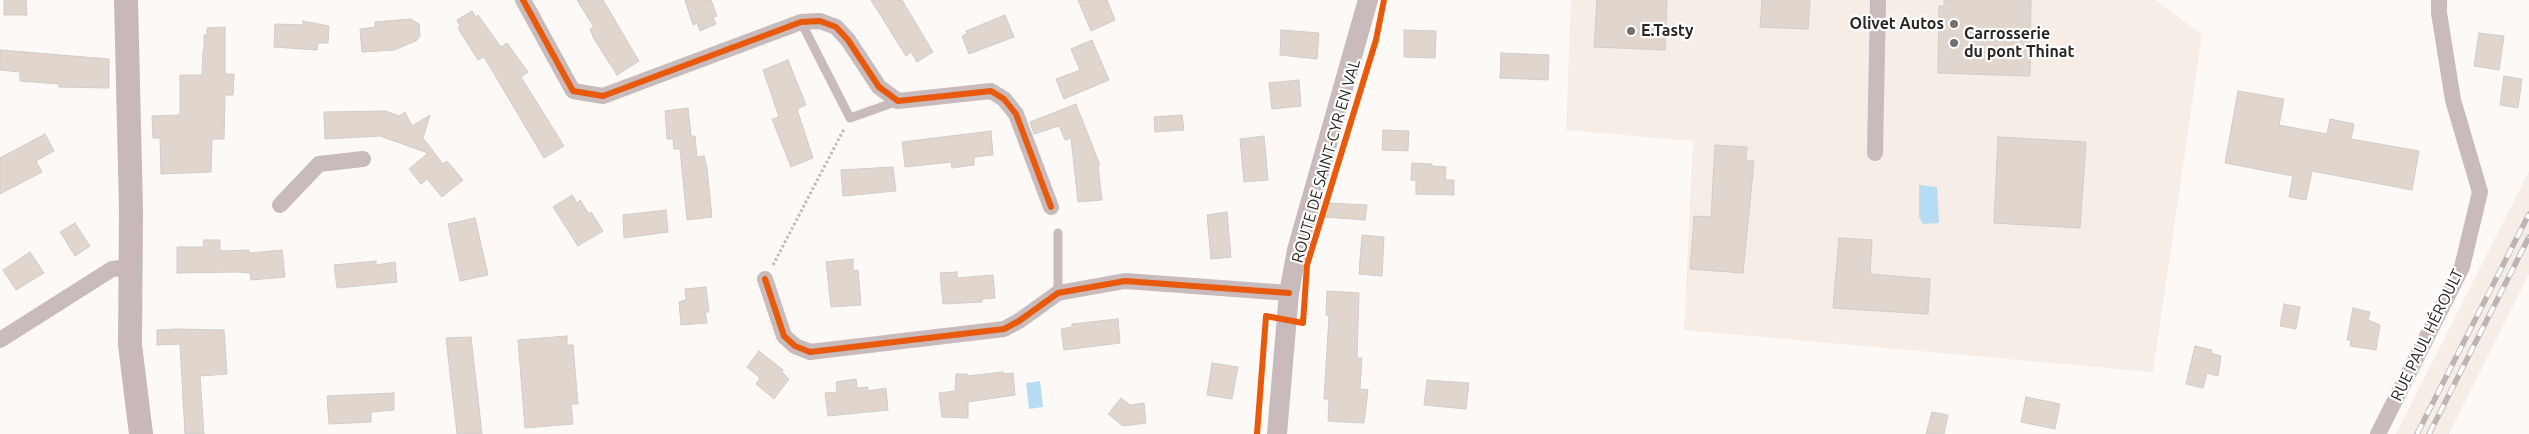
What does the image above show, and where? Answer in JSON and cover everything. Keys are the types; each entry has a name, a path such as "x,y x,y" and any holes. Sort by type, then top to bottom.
{"main road":[{"path":"126,0 130,345 141,434"}],"street":[{"path":"523,0 573,91 603,96 801,22 820,21 836,27 848,40 878,87 898,101 991,92 1004,99 1016,114 1051,208"},
{"name":"ROUTE DE SAINT-CYR EN VAL","path":"1277,434 1288,293 1297,250 1368,0"},
{"path":"1874,153 1878,0"},
{"name":"RUE PAUL HÉROULT","path":"2378,434 2462,267 2480,192 2453,100 2439,13 2439,0"},
{"path":"280,205 319,164 363,159"},
{"path":"0,340 112,268 130,267"},
{"path":"765,279 784,336 795,346 810,352 1004,329 1019,321 1058,293 1125,281 1288,293"}],"lane":[{"path":"801,22 850,118 898,101"},
{"path":"1058,233 1058,293"}],"path":[{"path":"765,279 850,118"}],"shaded area":[{"path":"1571,0 2156,0 2202,35 2153,372 1684,330 1693,141 1566,130"},
{"path":"2529,171 2529,274 2449,434 2396,434"}],"water":[{"path":"1919,185 1937,187 1939,223 1923,224 1919,217"},
{"path":"1040,381 1043,407 1029,409 1026,383"}],"building":[{"path":"4,0 26,0 27,15 4,15"},
{"path":"577,0 603,0 639,61 617,75 594,39 590,29 594,27"},
{"path":"685,0 711,0 717,16 713,17 716,24 700,31 697,23 693,25"},
{"path":"871,0 902,0 933,52 917,62 911,52 906,56"},
{"path":"1078,0 1107,0 1115,20 1091,31"},
{"path":"1597,0 1667,0 1665,50 1594,47"},
{"path":"1762,0 1810,0 1808,29 1760,27"},
{"path":"1944,0 2031,0 2030,76 1938,73 1939,6 1944,6"},
{"path":"472,11 476,17 478,15 501,47 507,43 528,72 521,77 564,146 544,158 484,57 478,60 458,28 460,26 457,20"},
{"path":"1005,15 1014,37 969,54 962,36 967,34 966,31"},
{"path":"411,19 419,24 420,36 416,41 394,50 362,52 360,29 375,27 375,22"},
{"path":"303,21 329,26 328,43 318,43 317,50 274,47 275,24 303,25"},
{"path":"225,27 225,74 234,74 233,95 225,95 224,139 212,139 211,172 161,174 160,138 153,138 152,116 180,115 180,75 202,75 204,35 207,35 207,28"},
{"path":"1281,30 1319,33 1317,59 1280,55"},
{"path":"1404,30 1436,31 1435,58 1404,57"},
{"path":"2479,33 2504,36 2499,70 2474,66"},
{"path":"1092,40 1109,80 1064,99 1056,79 1080,70 1071,49"},
{"path":"0,50 109,59 109,88 59,87 59,84 20,81 20,72 0,70"},
{"path":"1501,53 1549,55 1548,80 1500,78"},
{"path":"788,60 806,105 797,109 813,158 791,167 772,119 779,117 763,70"},
{"path":"2504,76 2522,79 2518,108 2500,105"},
{"path":"1299,80 1301,106 1272,109 1269,83"},
{"path":"2238,91 2284,99 2279,125 2327,134 2330,119 2354,124 2351,139 2419,151 2412,190 2312,171 2306,200 2289,197 2293,176 2225,163"},
{"path":"1076,104 1100,165 1098,166 1102,200 1078,202 1071,138 1065,140 1059,126 1034,134 1030,122"},
{"path":"688,108 691,136 695,136 697,157 704,156 707,168 712,217 687,220 680,149 674,149 673,139 667,139 665,111"},
{"path":"385,111 399,116 405,112 412,126 430,115 423,138 443,164 447,161 463,180 442,197 427,179 421,184 409,169 428,153 380,136 325,139 324,112"},
{"path":"1182,115 1184,130 1155,132 1154,117"},
{"path":"1383,130 1409,131 1408,151 1382,150"},
{"path":"991,131 993,155 974,157 974,165 952,168 951,162 905,167 902,142"},
{"path":"45,134 54,151 36,161 42,172 0,194 0,158"},
{"path":"1264,136 1268,180 1244,182 1240,139"},
{"path":"1998,137 2086,142 2080,228 1994,223"},
{"path":"1715,145 1747,147 1746,161 1754,161 1743,273 1690,269 1694,216 1711,217"},
{"path":"1412,163 1446,167 1445,180 1454,180 1454,195 1416,194 1416,180 1411,180"},
{"path":"893,167 896,191 843,196 841,170"},
{"path":"572,195 577,203 580,200 589,214 591,212 603,231 578,246 553,207"},
{"path":"1328,203 1367,205 1365,220 1324,217"},
{"path":"666,210 668,232 624,238 623,215"},
{"path":"1227,212 1231,257 1211,259 1207,215"},
{"path":"475,218 488,275 460,281 448,224"},
{"path":"75,223 90,246 75,256 60,232"},
{"path":"1362,235 1384,237 1382,276 1359,274"},
{"path":"1839,238 1872,240 1870,274 1930,279 1928,314 1833,308"},
{"path":"204,240 220,240 220,251 249,250 249,253 282,250 285,277 251,280 250,273 177,273 177,247 203,247"},
{"path":"30,252 44,273 16,290 3,270"},
{"path":"853,259 853,271 858,270 861,305 831,307 826,262"},
{"path":"376,261 376,265 395,262 397,282 337,288 334,265"},
{"path":"957,272 957,278 993,275 995,298 982,299 982,302 943,304 940,273"},
{"path":"706,287 709,312 705,312 707,323 681,325 679,302 686,300 685,289"},
{"path":"1327,291 1359,293 1357,358 1362,358 1360,389 1368,390 1364,423 1328,421 1329,399 1324,399 1329,316 1326,315"},
{"path":"2284,304 2300,307 2296,329 2280,326"},
{"path":"2353,308 2370,312 2368,320 2380,325 2376,350 2350,346 2351,340 2347,340"},
{"path":"1118,319 1120,343 1064,350 1061,329 1072,327 1072,324"},
{"path":"157,330 224,330 227,374 200,376 204,434 185,434 180,344 157,345"},
{"path":"567,336 567,345 573,345 578,404 571,404 573,424 525,428 518,340"},
{"path":"471,337 482,434 457,434 446,338"},
{"path":"2195,346 2212,350 2211,353 2221,356 2218,376 2207,373 2203,388 2186,384"},
{"path":"759,351 783,370 782,372 789,379 774,399 756,384 760,378 747,367"},
{"path":"1212,363 1238,367 1232,399 1207,395"},
{"path":"1003,372 1002,374 1013,373 1015,395 968,402 968,418 942,417 939,393 955,391 956,374 967,374 967,376"},
{"path":"856,379 857,388 868,387 868,391 886,388 888,410 828,416 825,393 837,392 836,382"},
{"path":"1427,380 1469,383 1466,409 1424,405"},
{"path":"394,393 394,410 371,412 371,422 329,424 327,396"},
{"path":"2026,397 2060,404 2055,429 2021,422"},
{"path":"1121,398 1130,405 1144,403 1146,423 1123,426 1108,414"},
{"path":"1932,412 1948,415 1944,434 1926,434"}],"railway":[{"path":"2417,434 2529,214"},
{"path":"2429,434 2529,237"}],"cycle path":[{"path":"523,0 573,91 603,96 801,22 820,21 836,27 848,40 879,87 898,101 991,91 1004,99 1016,114 1051,207"},
{"path":"1257,434 1266,316 1303,323 1307,265 1376,40 1384,0"},
{"path":"765,279 784,336 795,346 810,352 1004,329 1019,321 1058,293 1125,281 1289,293"}],"place":[{"name":"Olivet Autos","path":"1954,24"},
{"name":"E.Tasty","path":"1631,31"},
{"name":"Carrosserie du pont Thinat","path":"1954,43"}]}
